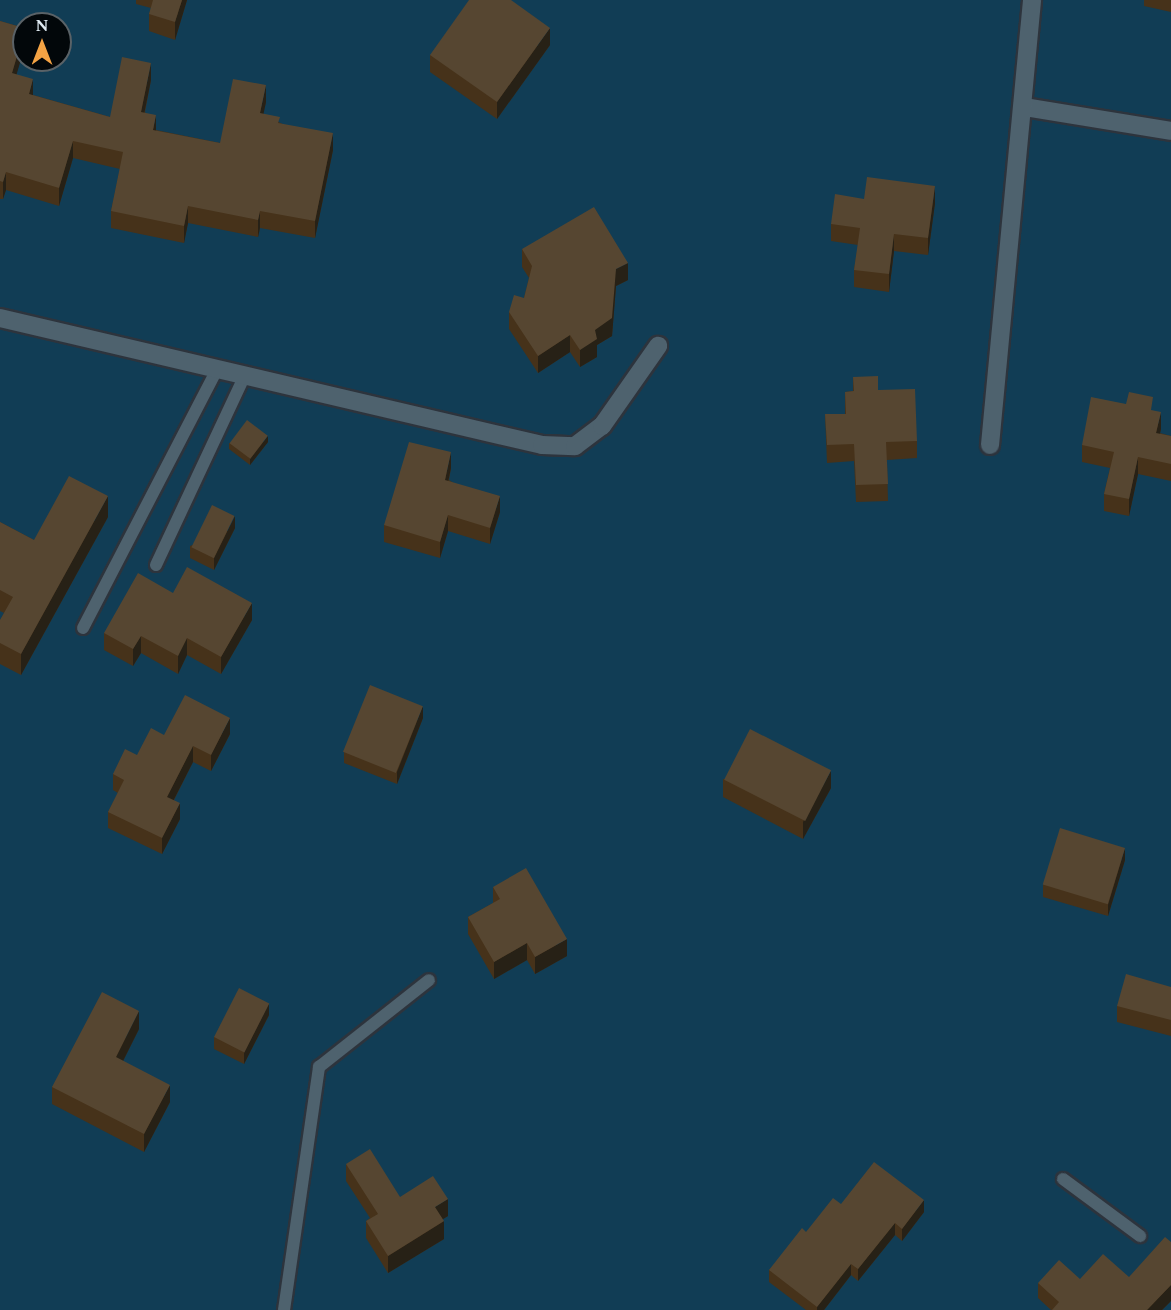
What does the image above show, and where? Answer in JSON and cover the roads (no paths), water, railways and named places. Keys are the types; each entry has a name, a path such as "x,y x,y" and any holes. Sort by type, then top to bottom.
{"street":[{"path":"990,445 1025,107 1032,0"},
{"path":"1025,107 1171,131"},
{"path":"0,318 542,445 575,446 602,426 658,346"}],"lane":[{"path":"83,628 218,368"},
{"path":"156,565 245,375"},
{"path":"284,1310 319,1067 429,980"},
{"path":"1063,1179 1140,1236"}]}
